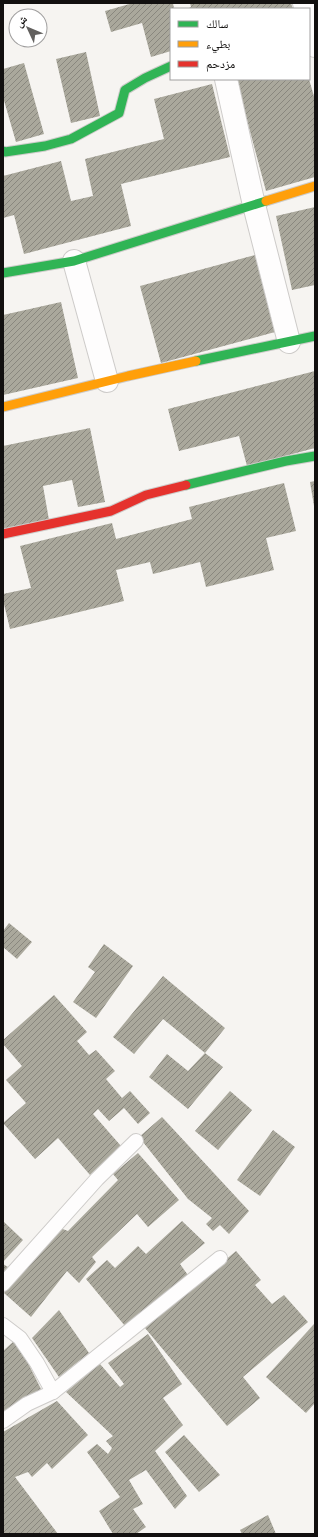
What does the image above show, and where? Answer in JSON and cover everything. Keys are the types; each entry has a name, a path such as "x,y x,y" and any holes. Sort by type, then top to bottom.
{"street":[{"path":"3,151 5,152 45,146 71,139 118,113 125,90 145,78 170,66"},
{"path":"226,80 254,205 289,342"},
{"path":"3,274 74,261 315,186"},
{"path":"74,261 107,381"},
{"path":"3,407 107,381 315,336"},
{"path":"3,534 111,511 146,496 279,463 315,456"}],"lane":[{"path":"3,1284 97,1178 136,1141"},
{"path":"3,1421 27,1404 53,1392 220,1258"},
{"path":"3,1325 20,1338 37,1363 53,1392"}],"building":[{"path":"133,3 173,3 174,8 170,8 170,51 151,57 142,23 111,32 105,11"},
{"path":"190,3 291,3 293,8 189,8 191,7"},
{"path":"86,52 100,116 71,123 56,59"},
{"path":"24,63 44,134 16,142 3,97 3,69"},
{"path":"236,80 309,80 315,100 315,177 266,191"},
{"path":"212,84 230,157 121,184 131,226 24,254 14,215 3,218 3,176 61,161 71,201 93,196 85,159 164,139 154,99"},
{"path":"315,207 315,285 292,290 276,216"},
{"path":"255,255 275,332 161,363 140,286"},
{"path":"61,302 78,378 3,395 3,315"},
{"path":"315,371 315,448 247,466 239,436 179,451 168,409"},
{"path":"90,428 105,502 78,507 72,480 43,486 49,520 3,529 3,446"},
{"path":"315,481 315,506 314,506 310,482"},
{"path":"284,483 296,531 266,538 274,570 206,587 200,562 153,574 150,562 116,570 124,601 10,629 3,594 31,588 20,546 112,523 116,539 192,519 189,507"},
{"path":"9,923 32,942 17,959 3,947 3,931"},
{"path":"104,944 133,966 96,1018 73,1002 95,972 88,967"},
{"path":"163,976 225,1028 205,1053 163,1019 134,1054 113,1037"},
{"path":"54,995 87,1032 77,1041 89,1055 96,1050 115,1071 106,1079 122,1098 130,1091 150,1113 138,1124 124,1108 109,1121 98,1109 93,1114 121,1146 90,1175 58,1138 35,1159 3,1123 26,1103 6,1080 22,1066 3,1044 3,1040"},
{"path":"205,1053 223,1067 188,1109 149,1077 167,1054 188,1071"},
{"path":"230,1091 252,1110 218,1150 195,1131"},
{"path":"162,1117 249,1211 229,1234 220,1225 213,1231 206,1224 212,1218 188,1199 139,1137"},
{"path":"273,1130 295,1147 260,1196 237,1180"},
{"path":"138,1153 179,1200 148,1227 137,1214 92,1257 96,1262 79,1283 67,1271 31,1317 4,1293 60,1228 68,1231 118,1180 113,1174"},
{"path":"3,1221 23,1240 3,1262"},
{"path":"182,1221 205,1243 180,1264 190,1278 125,1326 86,1279 107,1260 115,1268 138,1246 146,1254"},
{"path":"236,1251 261,1280 255,1285 272,1304 284,1295 308,1322 243,1377 260,1398 227,1426 145,1328"},
{"path":"3,1264 8,1267 3,1273"},
{"path":"59,1310 89,1353 59,1377 32,1338"},
{"path":"315,1323 315,1403 306,1413 266,1377"},
{"path":"148,1334 182,1384 163,1398 183,1425 155,1451 187,1496 175,1509 146,1470 129,1480 143,1504 133,1509 146,1527 136,1534 113,1534 99,1511 120,1497 87,1452 97,1444 108,1454 112,1448 106,1441 113,1436 66,1392 100,1364 120,1387 124,1384 108,1363"},
{"path":"14,1341 28,1363 42,1391 3,1413 3,1351"},
{"path":"57,1401 88,1435 52,1469 47,1463 32,1477 28,1472 15,1477 58,1534 3,1534 3,1432"},
{"path":"184,1435 220,1475 199,1492 165,1452"},
{"path":"268,1515 276,1534 242,1534 240,1530"}],"traffic: fast":[{"path":"3,151 5,152 45,146 71,139 119,113 125,90 145,78 170,66"},
{"path":"3,273 74,261 266,201"},
{"path":"196,361 315,336"},
{"path":"186,485 286,461 315,456"}],"traffic: slow":[{"path":"266,201 315,186"},
{"path":"3,407 196,361"}],"traffic: jam":[{"path":"3,534 111,511 146,495 186,485"}]}
